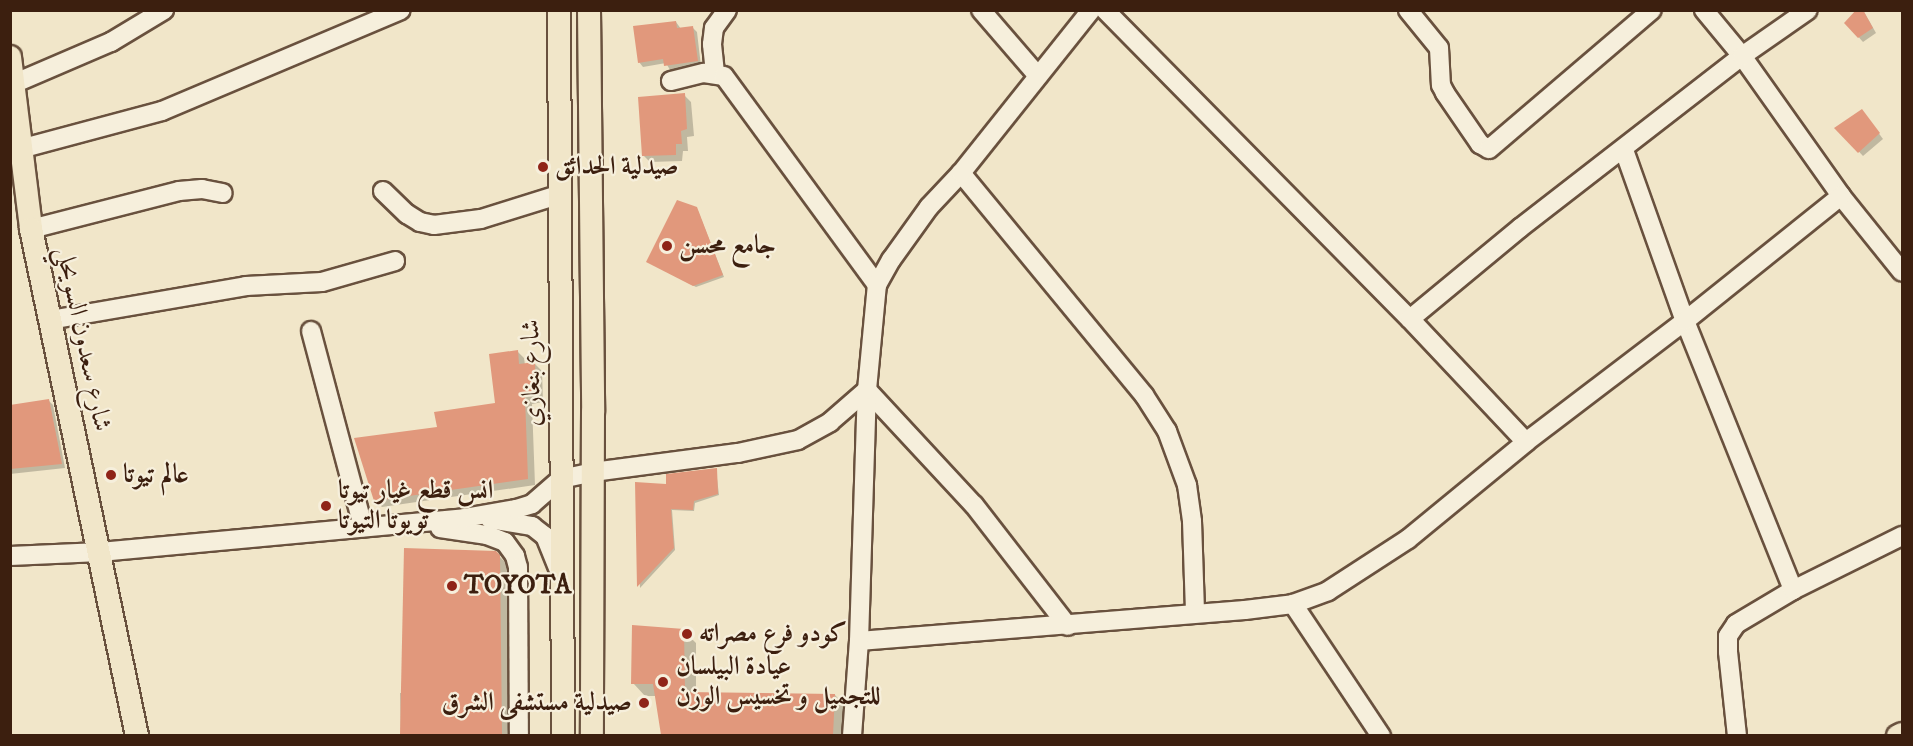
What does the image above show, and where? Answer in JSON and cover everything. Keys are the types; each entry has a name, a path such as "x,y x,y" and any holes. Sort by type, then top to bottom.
{"main road":[{"name":"شارع بنغازي","path":"559,10 558,195 563,735"},
{"path":"589,10 593,472 592,735"},
{"name":"شارع سعدون السويحلي","path":"10,57 13,100 31,229 137,735"},
{"path":"1898,735 1902,734"}],"street":[{"path":"13,100 164,10"},
{"path":"20,149 162,111 401,10"},
{"path":"715,73 712,44 714,28 727,10"},
{"path":"981,10 1038,76"},
{"path":"852,735 859,641 867,390 877,285 891,260 929,207 961,173 1091,10"},
{"path":"1105,10 1410,319 1526,442"},
{"path":"1408,10 1439,48 1441,85 1445,93 1480,144 1489,149 1652,10"},
{"path":"1704,10 1742,56 1841,196 1902,272"},
{"path":"1410,319 1520,228 1624,150 1742,56 1808,10"},
{"path":"671,81 715,73 724,76 877,285"},
{"path":"1624,150 1685,321 1793,590"},
{"path":"961,173 1143,394 1167,431 1187,485 1192,521 1195,613"},
{"path":"31,229 179,191 202,189 223,193"},
{"path":"384,191 407,214 420,222 434,225 460,224 481,219 558,195"},
{"path":"859,641 1068,626 1293,604 1328,591 1408,539 1526,442 1685,321 1841,196"},
{"path":"50,320 246,285 322,282 365,272 395,261"},
{"path":"311,331 363,527"},
{"path":"464,518 532,504 561,479 593,472 738,453 798,440 830,422 867,390"},
{"path":"867,390 974,506 1068,626"},
{"path":"10,556 100,552 390,523 464,518 512,521 532,526 545,536 552,549 562,581"},
{"path":"390,523 469,532 505,542 511,548 518,567 519,735"},
{"path":"1737,735 1728,636 1736,624 1793,590 1902,536"},
{"path":"1293,604 1381,735"}],"building":[{"path":"1856,10 1863,10 1873,28 1858,38 1844,23"},
{"path":"676,21 677,28 693,26 698,61 664,66 663,59 638,63 633,26"},
{"path":"685,93 687,129 681,131 682,144 676,144 676,155 642,156 638,97"},
{"path":"1862,109 1880,133 1858,153 1834,128"},
{"path":"677,200 697,207 723,275 693,286 646,262"},
{"path":"518,350 519,364 535,362 536,395 525,397 528,479 374,501 354,438 437,427 434,412 495,403 489,354"},
{"path":"49,399 62,464 10,469 10,405"},
{"path":"717,468 718,494 694,501 693,510 671,509 674,548 637,587 635,482 666,484 666,474"},
{"name":"TOYOTA","path":"404,548 496,551 500,555 502,735 400,735"},
{"path":"632,625 684,629 685,692 835,694 833,735 661,735 653,684 631,684"}],"place":[{"name":"صيدلية الحدائق","path":"543,167"},
{"name":"جامع محسن","path":"667,246"},
{"name":"عالم تيوتا","path":"111,475"},
{"name":"انس قطع غيار تيوتا تويوتا التيوتا","path":"326,506"},
{"name":"TOYOTA","path":"452,586"},
{"name":"كودو فرع مصراته","path":"687,634"},
{"name":"عيادة البيلسان للتجميل و تخسيس الوزن","path":"663,682"},
{"name":"صيدلية مستشفى الشرق","path":"644,703"}]}
